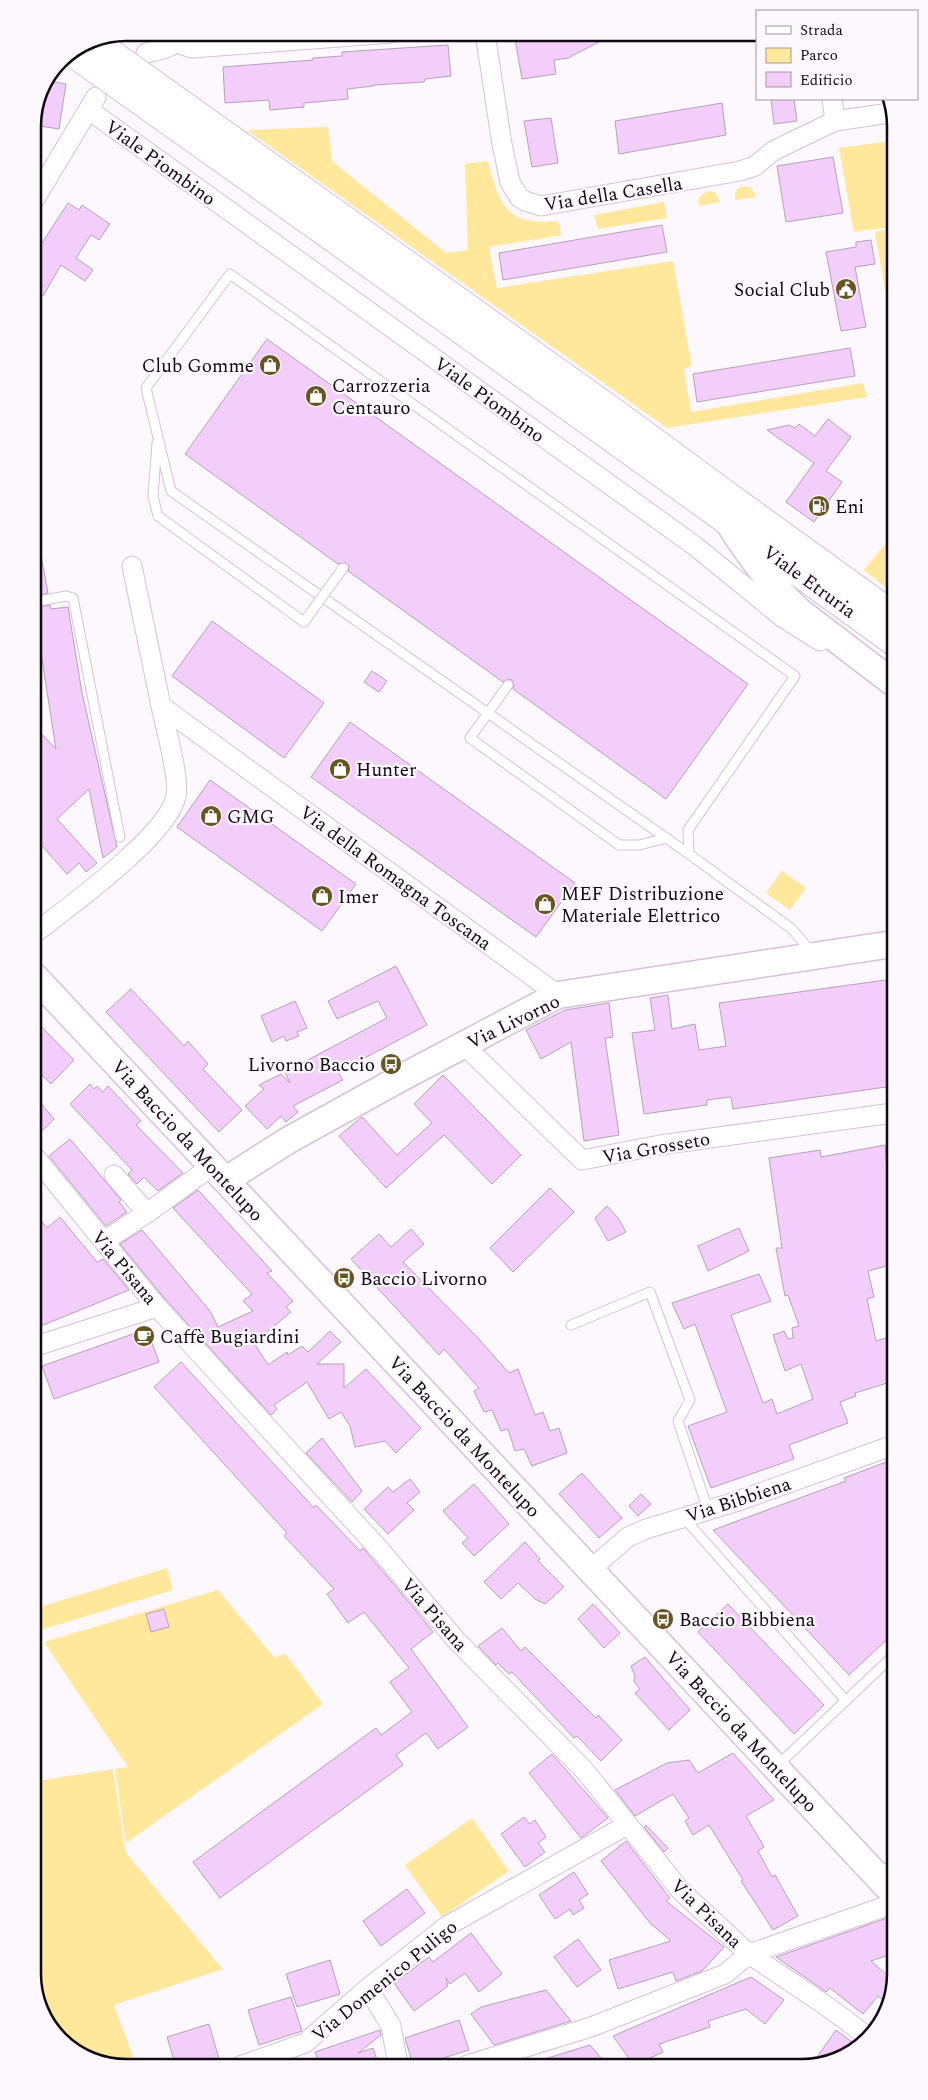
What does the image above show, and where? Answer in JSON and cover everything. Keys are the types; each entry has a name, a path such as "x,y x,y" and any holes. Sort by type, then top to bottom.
{"main road":[{"path":"114,42 322,217"},
{"path":"99,46 212,126"},
{"path":"78,57 154,111"},
{"path":"70,62 154,111 322,217 621,418 734,513"},
{"name":"Viale Etruria","path":"734,513 887,612"},
{"name":"Viale Etruria","path":"734,513 887,636"}],"street":[{"path":"146,52 167,49 171,41"},
{"path":"182,41 192,48 290,41"},
{"name":"Via della Casella","path":"486,41 502,144 510,182 519,197 531,204 540,206 740,171 754,166 773,150 834,121 886,114"},
{"path":"832,100 834,121"},
{"name":"Viale Piombino","path":"41,189 93,103 695,546 782,617 887,681"},
{"name":"Viale Piombino","path":"734,513 755,563 785,598 887,680"},
{"path":"41,928 135,853 168,813 176,797 175,776 132,566"},
{"name":"Via della Romagna Toscana","path":"161,706 558,995"},
{"name":"Via Livorno","path":"219,1173 287,1141 558,995 887,945"},
{"name":"Via Baccio da Montelupo","path":"41,982 776,1767 887,1875"},
{"name":"Via Grosseto","path":"464,1045 582,1160 660,1145 887,1114"},
{"name":"Via Pisana","path":"41,1164 158,1306 381,1551 456,1640 568,1752 681,1891 749,1954 863,2033"},
{"path":"104,1241 147,1213 219,1173"},
{"path":"114,1175 147,1213"},
{"path":"41,1344 158,1306"},
{"name":"Via Bibbiena","path":"591,1570 628,1537 646,1529 708,1510 887,1446"},
{"name":"Via Domenico Puligo","path":"260,2059 305,2043 368,1988 447,1926 627,1825"},
{"path":"486,2059 600,2023 725,1974 749,1954 887,1906"},
{"path":"368,1988 391,2026 397,2059"}],"lane":[{"path":"689,854 688,830 796,676 230,274 146,388 171,491 667,838 792,929 815,957"},
{"path":"158,435 152,496 158,516 304,622 343,568"},
{"path":"41,601 66,596 73,598 120,837"},
{"path":"508,686 470,738 618,845 639,845 667,838"},
{"path":"571,1325 650,1292 690,1400 678,1421 708,1510"},
{"path":"684,1518 846,1701"},
{"path":"776,1767 887,1662"}],"green space":[{"path":"328,127 332,161 446,253 468,250 465,164 488,161 502,201 508,210 516,216 541,222 558,221 562,235 489,247 497,288 673,261 692,366 684,369 691,412 863,383 867,397 667,428 247,130"},
{"path":"887,142 887,228 854,232 839,148"},
{"path":"751,187 756,197 735,200 735,193 739,188"},
{"path":"709,191 715,192 720,202 699,206 699,198"},
{"path":"664,202 667,218 598,229 594,215"},
{"path":"887,230 887,299 875,232"},
{"path":"887,542 887,588 864,570"},
{"path":"782,871 806,888 790,910 766,893"},
{"path":"167,1568 173,1590 41,1630 41,1607"},
{"path":"218,1590 275,1658 285,1653 323,1704 126,1843 115,1769 128,1767 44,1642"},
{"path":"113,1769 126,1853 223,1969 114,2005 134,2059 104,2056 74,2041 59,2026 50,2012 46,2001 41,1974 41,1780"},
{"path":"472,1818 509,1871 442,1917 405,1865"}],"building":[{"path":"515,41 601,41 568,58 554,60 556,74 522,79"},
{"path":"448,45 451,76 425,79 424,82 374,85 347,89 348,99 304,103 304,107 270,110 269,100 225,103 223,67 313,60 313,58 342,56 342,52"},
{"path":"54,82 66,84 59,129 41,126 44,104"},
{"path":"771,100 794,100 797,121 774,124"},
{"path":"722,103 726,135 619,154 615,121"},
{"path":"551,118 558,163 532,167 524,121"},
{"path":"833,157 843,213 786,222 777,166"},
{"path":"68,203 79,210 82,205 110,224 99,240 91,235 76,258 93,270 85,281 61,265 43,296 41,295 42,243"},
{"path":"662,225 667,252 503,280 499,253"},
{"name":"Social Club","path":"871,240 875,264 855,267 866,327 841,331 826,252 856,247 856,242"},
{"path":"267,339 748,684 666,799 513,689 512,680 508,679 503,682 348,571 349,566 346,563 338,564 185,454"},
{"path":"850,348 855,376 697,402 693,374"},
{"path":"828,419 851,437 826,471 842,482 814,522 786,502 814,463 767,430 789,425 795,428 799,424 815,436"},
{"path":"41,555 48,593 41,594"},
{"path":"50,605 51,609 68,607 82,693 117,847 103,858 89,789 57,819 97,863 86,872 79,863 67,874 41,845 41,733 56,749 41,653 41,607"},
{"path":"212,621 324,703 284,758 172,676"},
{"path":"372,671 387,681 379,692 364,682"},
{"path":"350,722 575,883 536,937 311,777"},
{"path":"210,780 356,884 322,931 177,827"},
{"path":"396,966 427,1025 338,1072 343,1080 293,1106 298,1112 286,1122 281,1116 267,1129 245,1106 264,1089 259,1085 281,1074 290,1083 285,1072 387,1018 378,1001 337,1019 328,1001"},
{"path":"887,980 887,1087 733,1109 731,1097 707,1100 707,1105 644,1114 632,1033 655,1030 650,998 668,995 672,1029 695,1024 699,1050 726,1046 719,1003"},
{"path":"131,989 184,1046 188,1041 208,1064 203,1069 242,1110 219,1132 106,1012"},
{"path":"295,1001 307,1028 297,1032 299,1036 286,1041 284,1036 272,1042 261,1016"},
{"path":"609,1003 613,1037 605,1038 619,1135 584,1141 571,1042 541,1059 526,1030 565,1010"},
{"path":"41,1026 74,1060 51,1084 41,1074"},
{"path":"443,1075 521,1155 492,1184 444,1135 386,1188 339,1136 362,1117 397,1155 432,1123 414,1104"},
{"path":"90,1084 94,1089 97,1086 103,1092 108,1086 141,1121 136,1125 183,1173 158,1191 144,1177 137,1184 128,1174 132,1170 70,1104"},
{"path":"41,1103 54,1119 41,1132"},
{"path":"70,1139 121,1200 119,1202 127,1212 106,1226 49,1156"},
{"path":"885,1145 887,1171 887,1266 868,1271 874,1297 867,1299 876,1341 887,1338 887,1383 855,1393 856,1396 840,1402 848,1423 789,1445 794,1459 711,1488 688,1426 727,1412 695,1324 684,1329 672,1303 759,1274 771,1301 731,1315 763,1403 772,1399 777,1414 813,1399 801,1364 785,1371 773,1335 784,1331 788,1339 793,1338 792,1328 799,1326 788,1295 785,1296 776,1248 782,1248 769,1158 820,1150 821,1157"},
{"path":"550,1188 574,1212 513,1272 490,1248"},
{"path":"198,1190 272,1271 267,1273 293,1301 286,1307 291,1312 254,1343 268,1365 287,1352 288,1355 302,1346 308,1352 330,1331 341,1342 317,1364 344,1364 344,1388 366,1369 421,1428 396,1453 385,1441 355,1447 350,1426 341,1412 329,1419 307,1382 274,1405 277,1409 271,1415 166,1300 120,1244 142,1230 210,1311 218,1327 253,1311 243,1301 252,1294 173,1208"},
{"path":"607,1206 618,1218 626,1232 608,1241 595,1218"},
{"path":"60,1217 97,1262 103,1259 129,1290 41,1326 41,1220 47,1228"},
{"path":"739,1228 749,1251 708,1271 698,1246"},
{"path":"411,1229 424,1244 403,1262 477,1337 509,1373 518,1369 535,1415 543,1412 550,1431 559,1428 567,1453 532,1466 524,1449 515,1451 508,1429 501,1431 492,1410 484,1412 474,1391 479,1388 444,1349 439,1355 351,1259 379,1234 391,1247"},
{"path":"147,1329 159,1362 54,1399 42,1366"},
{"path":"181,1362 314,1508 316,1505 360,1551 363,1548 433,1632 411,1649 468,1727 438,1749 426,1733 396,1755 403,1765 220,1898 193,1862 376,1728 381,1735 412,1712 390,1682 409,1668 364,1612 348,1623 327,1594 334,1589 284,1536 287,1533 154,1387"},
{"path":"322,1438 362,1491 352,1502 306,1453"},
{"path":"887,1462 887,1639 849,1675 713,1530 846,1481 844,1478"},
{"path":"582,1473 622,1518 599,1538 559,1494"},
{"path":"410,1479 420,1492 407,1503 414,1510 388,1534 364,1509 388,1487 393,1492"},
{"path":"474,1484 509,1524 474,1556 462,1543 468,1538 443,1511"},
{"path":"641,1494 651,1504 638,1516 629,1506"},
{"path":"525,1542 540,1559 538,1561 564,1587 545,1604 535,1599 518,1583 501,1599 484,1582"},
{"path":"593,1604 620,1633 604,1648 578,1619"},
{"path":"728,1604 824,1705 794,1734 698,1632"},
{"path":"164,1609 169,1627 151,1632 146,1614"},
{"path":"502,1628 521,1651 525,1647 596,1718 598,1715 622,1740 601,1761 577,1736 574,1738 512,1672 509,1674 498,1663 496,1665 478,1646"},
{"path":"645,1657 690,1710 669,1730 635,1693 640,1689 634,1682 635,1676 631,1666"},
{"path":"733,1753 774,1800 746,1816 764,1847 758,1851 772,1877 775,1875 798,1916 773,1930 741,1881 743,1880 709,1825 693,1835 685,1821 689,1818 673,1794 635,1816 615,1790 667,1763 689,1760 698,1773"},
{"path":"552,1754 608,1818 581,1838 529,1773"},
{"path":"524,1817 530,1824 535,1820 546,1837 538,1843 545,1852 525,1867 501,1834"},
{"path":"646,1825 668,1848 664,1852 644,1827"},
{"path":"626,1841 670,1898 666,1901 724,1947 702,1971 676,1981 673,1972 618,1989 609,1960 671,1941 650,1923 601,1861"},
{"path":"574,1872 588,1894 579,1900 584,1908 573,1915 570,1909 555,1919 539,1895"},
{"path":"407,1889 425,1913 381,1946 363,1921"},
{"path":"887,1918 887,1956 871,1961 887,1975 884,1996 883,2000 878,1996 863,2014 830,1988 826,1992 776,1957"},
{"path":"471,1933 502,1974 479,1992 465,1973 450,1984 446,1978 448,1986 414,2011 394,1983 429,1957 433,1962"},
{"path":"578,1939 601,1970 577,1987 554,1957"},
{"path":"330,1960 340,1994 297,2007 286,1974"},
{"path":"751,1977 784,2000 765,2024 746,2009 708,2021 710,2027 659,2044 663,2052 648,2059 629,2059 613,2036"},
{"path":"546,1990 571,2021 494,2045 471,2014 481,2007"},
{"path":"291,1997 302,2031 259,2045 248,2010"},
{"path":"459,2020 469,2050 440,2059 411,2059 405,2038"},
{"path":"209,2024 219,2059 174,2059 167,2037"},
{"path":"380,2030 381,2035 358,2053 373,2048 377,2059 318,2059 315,2052"},
{"path":"836,2030 852,2042 829,2054 817,2057"},
{"path":"590,2045 602,2059 544,2059"}],"tunnel":[{"path":"110,66 118,42"}],"place":[{"name":"Social Club","path":"846,289"},
{"name":"Club Gomme","path":"270,365"},
{"name":"Carrozzeria Centauro","path":"316,396"},
{"name":"Eni","path":"819,506"},
{"name":"Hunter","path":"340,769"},
{"name":"GMG","path":"211,816"},
{"name":"Imer","path":"322,896"},
{"name":"MEF Distribuzione Materiale Elettrico","path":"545,904"},
{"name":"Livorno Baccio","path":"391,1064"},
{"name":"Baccio Livorno","path":"344,1278"},
{"name":"Caffè Bugiardini","path":"144,1336"},
{"name":"Baccio Bibbiena","path":"663,1619"}]}
